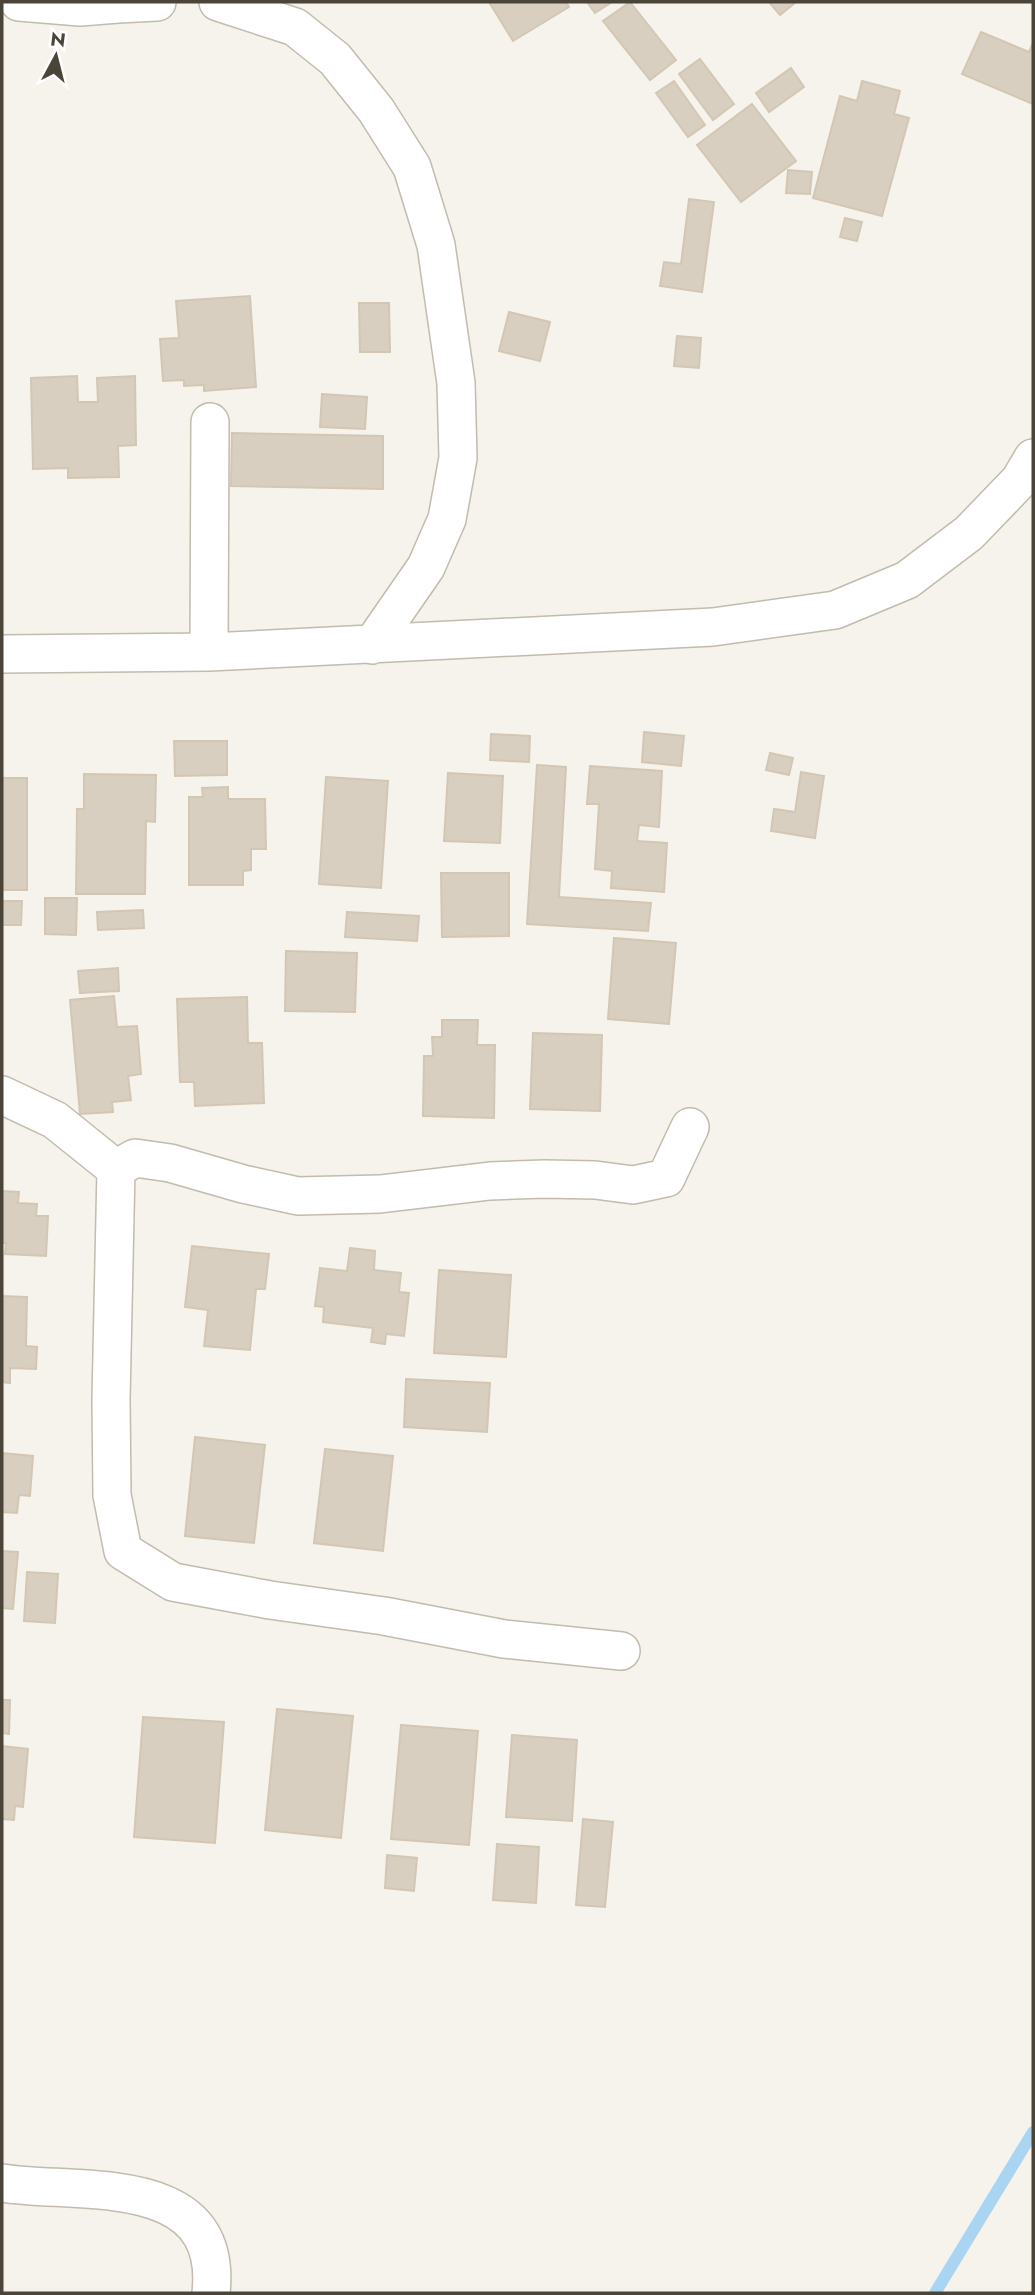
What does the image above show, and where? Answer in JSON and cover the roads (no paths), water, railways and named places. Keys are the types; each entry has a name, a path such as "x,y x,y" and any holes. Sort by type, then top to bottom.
{"street":[{"path":"19,2 80,7 157,2"},
{"path":"218,2 295,27 335,58 376,110 412,167 436,245 456,383 458,458 447,519 426,568 372,645"},
{"path":"209,652 210,422"},
{"path":"2,654 209,652 713,627 835,610 907,580 969,533 1020,480 1033,458"},
{"path":"2,1095 55,1120 116,1169"},
{"path":"116,1169 135,1158 170,1163 243,1184 298,1196 380,1194 490,1181 544,1179 595,1180 633,1185 666,1178 690,1127"},
{"path":"116,1169 111,1400 112,1495 123,1551 173,1581 185,1584 270,1600 384,1616 504,1639 621,1651"},
{"path":"2,2183 83,2188 154,2199 191,2220 208,2249 211,2293"}],"waterway":[{"path":"935,2293 1033,2132"}]}
